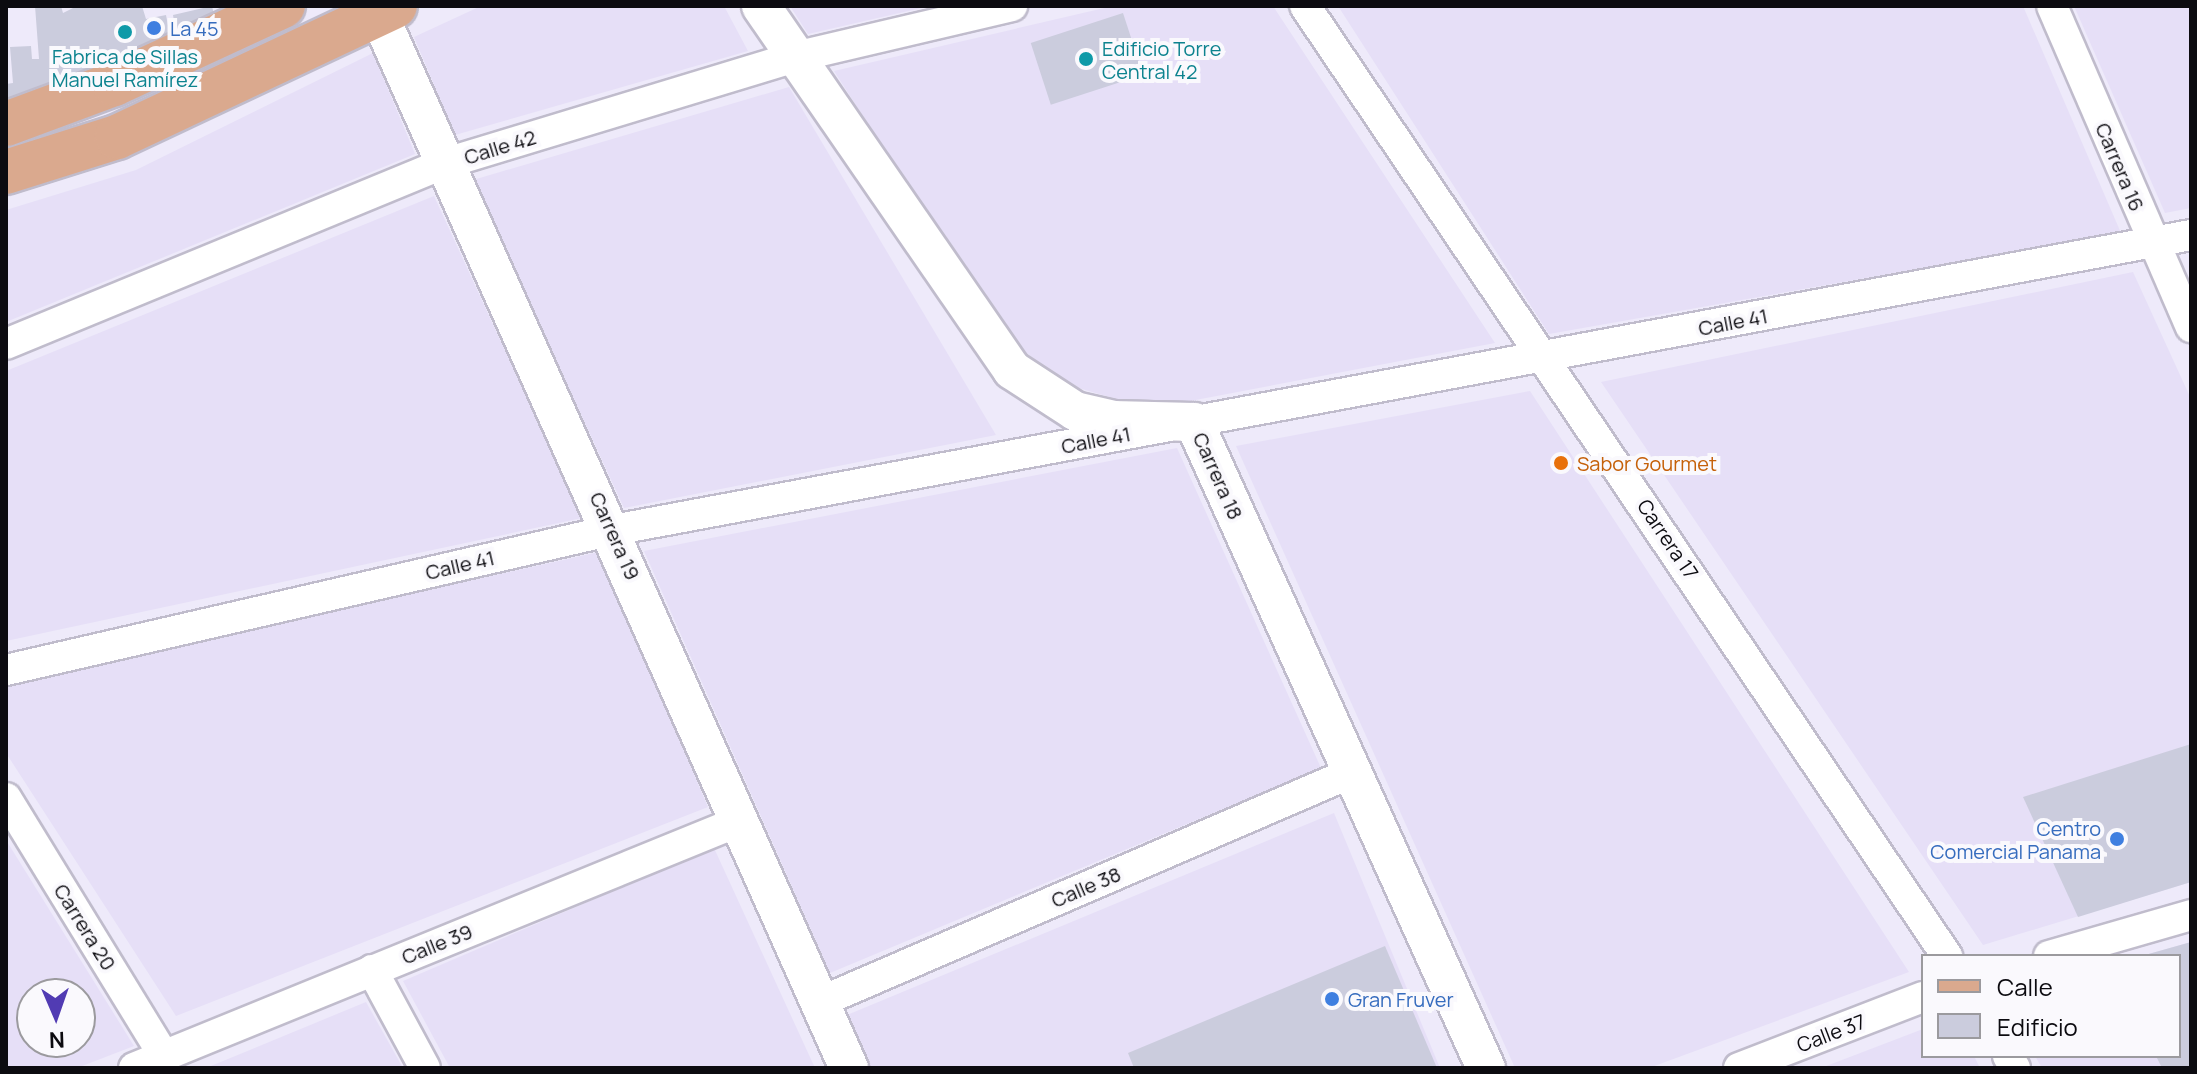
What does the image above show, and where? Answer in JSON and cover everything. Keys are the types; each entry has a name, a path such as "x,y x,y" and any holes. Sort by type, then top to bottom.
{"main road":[{"path":"6,124 114,84 283,6"},
{"path":"6,172 117,137 383,9"}],"street":[{"name":"Carrera 18","path":"761,6 1012,370 1075,411 1113,420 1194,422 1486,1068"},
{"name":"Calle 42","path":"6,344 446,163 795,57 1012,6"},
{"name":"Carrera 17","path":"1305,6 1946,954"},
{"name":"Carrera 16","path":"2052,6 2191,327"},
{"name":"Carrera 19","path":"383,9 446,163 613,530 849,1068"},
{"name":"Calle 41","path":"6,670 613,530 2191,235"},
{"name":"Calle 38","path":"820,1002 1353,772"},
{"name":"Carrera 20","path":"6,798 164,1056"},
{"name":"Calle 39","path":"134,1068 740,821"},
{"path":"2056,954 2191,915"},
{"path":"372,970 425,1068"},
{"name":"Calle 37","path":"1739,1068 1921,998"}],"shaded area":[{"path":"481,6 724,6 748,51 455,135 414,37"},
{"path":"790,6 930,6 808,34"},
{"path":"1113,6 1273,6 1495,343 1185,402 1133,404 1065,384 1002,333 834,71"},
{"path":"1338,6 2023,6 2121,233 1549,334"},
{"path":"2074,6 2191,6 2191,208 2165,213"},
{"path":"373,53 415,154 6,322 6,210 136,170"},
{"path":"789,87 996,435 624,508 473,180"},
{"path":"434,196 582,518 6,641 6,371"},
{"path":"2133,272 2191,399 2191,882 1983,945 1601,382"},
{"path":"1530,391 1909,972 1649,1068 1515,1068 1236,446"},
{"path":"1177,448 1321,768 830,973 644,551"},
{"path":"599,552 708,807 176,1016 6,753 6,684"},
{"path":"1334,813 1440,1068 869,1068 847,1015"},
{"path":"6,840 92,978 16,978 16,1058 96,1058 96,985 134,1046 77,1068 6,1068"},
{"path":"714,848 815,1068 450,1068 403,981"},
{"path":"2191,942 2191,1068 2042,1068 2036,1058 2181,1058 2181,954 2149,954"},
{"path":"366,1002 403,1068 206,1068"},
{"path":"1921,1030 1921,1058 1975,1058 1980,1068 1821,1068"}],"building":[{"path":"35,6 61,6 63,13 77,6 142,6 146,19 166,15 170,36 104,63 105,68 6,99 6,84 13,83 10,47 31,46 32,59 39,59"},
{"path":"212,6 215,19 176,34 173,15"},
{"name":"Edificio Torre Central 42","path":"1123,13 1143,75 1051,105 1031,43"},
{"name":"Centro Comercial Panama","path":"2191,744 2191,882 2078,917 2023,797"},
{"path":"2191,942 2191,1068 2162,1068 2157,1058 2181,1058 2181,954 2149,954"},
{"name":"Gran Fruver","path":"1385,946 1437,1068 1134,1068 1128,1053"}],"place":[{"name":"La 45","path":"154,28"},
{"name":"Fabrica de Sillas Manuel Ramírez","path":"125,32"},
{"name":"Edificio Torre Central 42","path":"1086,59"},
{"name":"Sabor Gourmet","path":"1561,463"},
{"name":"Centro Comercial Panama","path":"2117,839"},
{"name":"Gran Fruver","path":"1332,999"}]}
